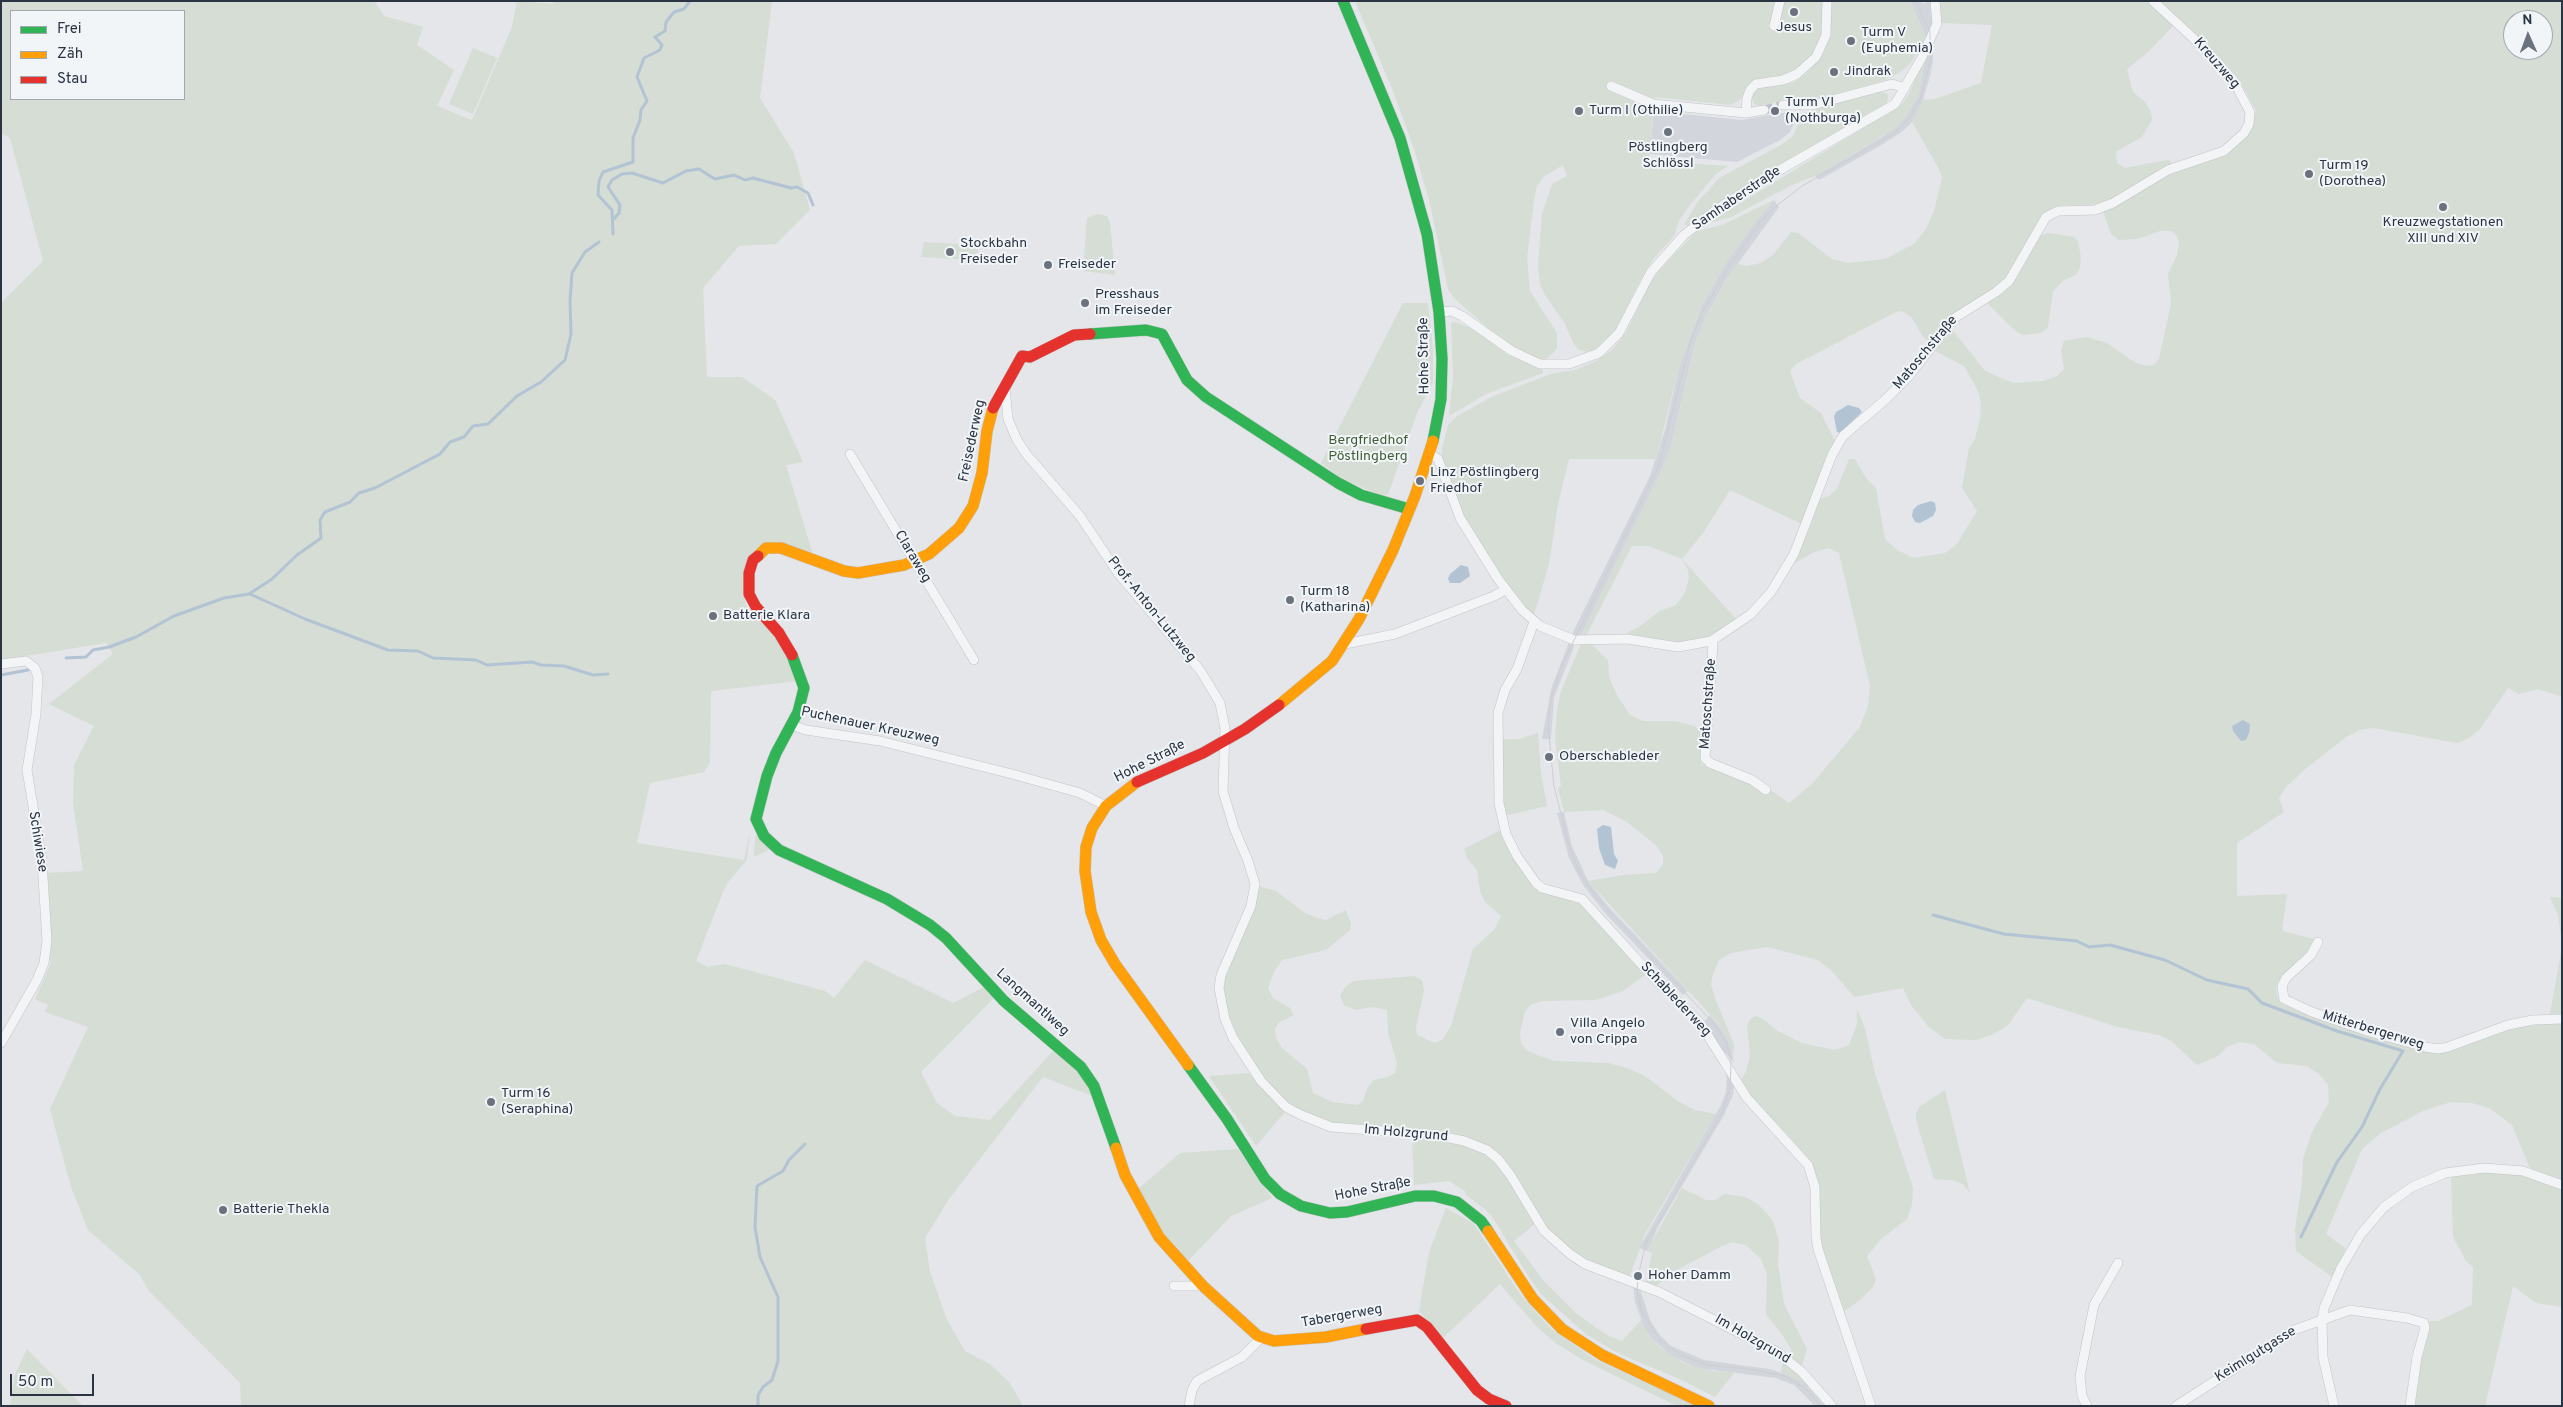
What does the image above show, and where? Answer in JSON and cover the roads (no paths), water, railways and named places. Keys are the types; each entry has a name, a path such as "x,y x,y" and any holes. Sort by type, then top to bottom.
{"street":[{"name":"Hohe Straße","path":"1343,1 1392,115 1411,170 1432,258 1440,312 1442,390 1438,419 1429,453 1410,509 1382,574 1345,644 1332,661 1304,687 1245,729 1130,785 1106,806 1092,828 1085,857 1087,897 1098,935 1114,964 1227,1119 1270,1185 1301,1206 1330,1213 1355,1211 1416,1196 1434,1196 1457,1202 1481,1220 1533,1299 1562,1329 1602,1355 1709,1406"},
{"path":"1774,26 1780,1"},
{"path":"1746,113 1747,98 1750,90 1756,84 1783,80 1797,74 1816,57 1826,35 1827,1"},
{"name":"Samhaberstraße","path":"1440,312 1452,312 1462,316 1528,360 1551,365 1569,364 1589,359 1610,345 1627,319 1651,272 1684,235 1717,209 1771,175 1890,108 1905,88 1937,24 1935,1"},
{"name":"Kreuzweg","path":"2153,1 2175,20 2229,75 2241,93 2250,112"},
{"path":"1783,105 1813,105 1892,84 1905,88"},
{"path":"1611,86 1653,104 1746,113 1764,110"},
{"name":"Matoschstraße","path":"1429,453 1438,459 1465,527 1506,590 1534,622 1574,640 1627,639 1678,647 1710,641 1751,614 1771,592 1794,554 1832,455 1844,436 1909,376 1953,319 1996,292 2009,281 2046,218 2058,211 2090,210 2105,206 2173,167 2224,150 2244,133 2249,124 2250,112"},
{"name":"Freisederweg","path":"792,725 802,700 804,682 796,660 783,640 756,607 748,588 750,567 761,550 766,548 782,548 844,571 858,573 878,571 914,561 929,554 945,542 968,516 982,474 991,418 997,398 1022,356 1030,357 1074,335 1127,330 1146,330 1162,334 1188,380 1206,397 1338,482 1362,495 1410,509"},
{"name":"Prof.-Anton-Lutzweg","path":"1005,385 1008,419 1014,435 1027,456 1080,516 1118,573 1150,608 1208,681 1216,694 1224,717 1225,740"},
{"path":"991,418 1008,419"},
{"name":"Claraweg","path":"850,454 974,660"},
{"path":"1345,644 1395,634 1506,590"},
{"name":"Schablederweg","path":"1534,622 1517,669 1505,690 1498,713 1499,796 1506,834 1517,856 1536,883 1542,888 1582,899 1653,977 1700,1023 1747,1098 1808,1165 1815,1187 1818,1250 1871,1406"},
{"name":"Matoschstraße","path":"1710,641 1712,644 1705,758 1710,763 1752,780 1766,790"},
{"name":"Schiwiese","path":"1,664 26,661 35,668 38,677 36,714 27,770 42,861 47,941 44,963 37,980 1,1043"},
{"name":"Puchenauer Kreuzweg","path":"779,850 761,831 756,816 771,764 792,725 806,730 880,741 1012,774 1080,793 1106,806"},
{"name":"Im Holzgrund","path":"1225,740 1222,779 1224,795 1255,884 1251,906 1221,974 1220,1000 1233,1038 1246,1061 1275,1097 1300,1115 1331,1126 1435,1135 1464,1140 1487,1150 1507,1170 1544,1231 1570,1254 1586,1264 1667,1296 1777,1352 1802,1372 1832,1406"},
{"name":"Langmantlweg","path":"779,850 880,895 930,925 950,942 985,982 1013,1009 1082,1067 1093,1081 1121,1166 1139,1204 1159,1237 1202,1286"},
{"name":"Mitterbergerweg","path":"2318,942 2311,955 2286,978 2282,986 2284,999 2312,1012 2370,1032 2438,1049 2508,1025 2533,1020 2562,1019"},
{"path":"2334,1406 2323,1357 2322,1320 2324,1308 2341,1268 2361,1234 2384,1207 2412,1187 2445,1173 2484,1168 2523,1171 2562,1185"},
{"path":"2087,1406 2082,1396 2080,1376 2092,1314 2099,1294 2118,1263"},
{"path":"1174,1286 1202,1286 1261,1338 1242,1357 1197,1381 1192,1390 1189,1406"},
{"name":"Keimlgutgasse","path":"2176,1406 2294,1330 2350,1310 2407,1318 2424,1323 2425,1328 2416,1357 2410,1406"},
{"name":"Tabergerweg","path":"1261,1338 1274,1341 1326,1338 1403,1321 1417,1320 1427,1327 1477,1390 1506,1406"}],"water":[{"path":"1848,405 1859,408 1862,412 1840,433 1837,432 1834,417 1836,412"},
{"path":"1931,501 1935,503 1936,510 1933,516 1920,523 1915,522 1912,516 1913,510 1918,505"},
{"path":"1461,565 1468,567 1470,576 1460,583 1450,583 1448,579 1450,574"},
{"path":"2243,720 2250,724 2246,740 2241,741 2233,731 2232,726"},
{"path":"1603,825 1611,827 1614,854 1618,861 1615,869 1605,865 1599,848 1597,829"}],"waterway":[{"path":"613,234 612,210 598,195 599,181 603,172 633,162 633,138 640,120 641,110 647,101 637,77 644,58 660,50 662,45 655,37 665,31 666,22 674,12 684,9 690,1"},
{"path":"614,219 619,213 620,205 608,187 612,180 622,174 632,173 663,183 686,171 699,169 715,179 734,175 745,180 753,178 791,188 797,187 808,193 813,205"},
{"path":"66,658 86,657 93,650 109,647 136,637 174,616 224,598 249,594 272,579 297,555 321,538 320,520 325,512 350,502 359,493 375,488 440,454 450,442 464,437 473,426 488,424 517,396 541,382 565,360 571,334 570,301 572,273 585,252 599,242"},
{"path":"250,594 305,619 388,650 418,651 433,658 476,660 487,665 532,662 541,665 564,666 593,675 608,674"},
{"path":"1,675 28,670"},
{"path":"1933,915 2004,934 2077,941 2089,947 2110,945 2165,960 2207,980 2248,989 2262,1003 2337,1031 2403,1051 2380,1089 2362,1127 2337,1162 2301,1237"},
{"path":"758,1406 758,1395 763,1387 772,1380 778,1361 778,1297 760,1257 755,1227 757,1186 783,1171 789,1160 805,1144"}],"tunnel":[{"path":"1764,110 1783,105"}],"tram line":[{"path":"1821,1406 1806,1389 1785,1376 1750,1369 1707,1365 1681,1355 1661,1341 1642,1312 1637,1292 1638,1276 1646,1243 1722,1113 1730,1089 1731,1062 1726,1042 1716,1026 1596,897 1578,869 1568,842 1554,786 1548,726 1551,699 1562,665 1659,465 1690,343 1702,313 1728,268 1761,221 1775,207 1802,186 1895,133 1910,117 1920,99 1930,63 1930,32 1916,1"}],"place":[{"name":"Jesus","path":"1794,12"},
{"name":"Turm V (Euphemia)","path":"1851,41"},
{"name":"Jindrak","path":"1834,72"},
{"name":"Turm I (Othilie)","path":"1579,111"},
{"name":"Turm VI (Nothburga)","path":"1775,111"},
{"name":"Pöstlingberg Schlössl","path":"1668,132"},
{"name":"Turm 19 (Dorothea)","path":"2309,174"},
{"name":"Kreuzwegstationen XIII und XIV","path":"2443,207"},
{"name":"Stockbahn Freiseder","path":"950,252"},
{"name":"Freiseder","path":"1048,265"},
{"name":"Presshaus im Freiseder","path":"1085,303"},
{"name":"Linz Pöstlingberg Friedhof","path":"1420,481"},
{"name":"Turm 18 (Katharina)","path":"1290,600"},
{"name":"Batterie Klara","path":"713,616"},
{"name":"Oberschableder","path":"1549,757"},
{"name":"Villa Angelo von Crippa","path":"1560,1032"},
{"name":"Turm 16 (Seraphina)","path":"491,1102"},
{"name":"Batterie Thekla","path":"223,1210"},
{"name":"Hoher Damm","path":"1638,1276"}],"park label":[{"name":"Bergfriedhof Pöstlingberg","path":"1368,450"}]}
